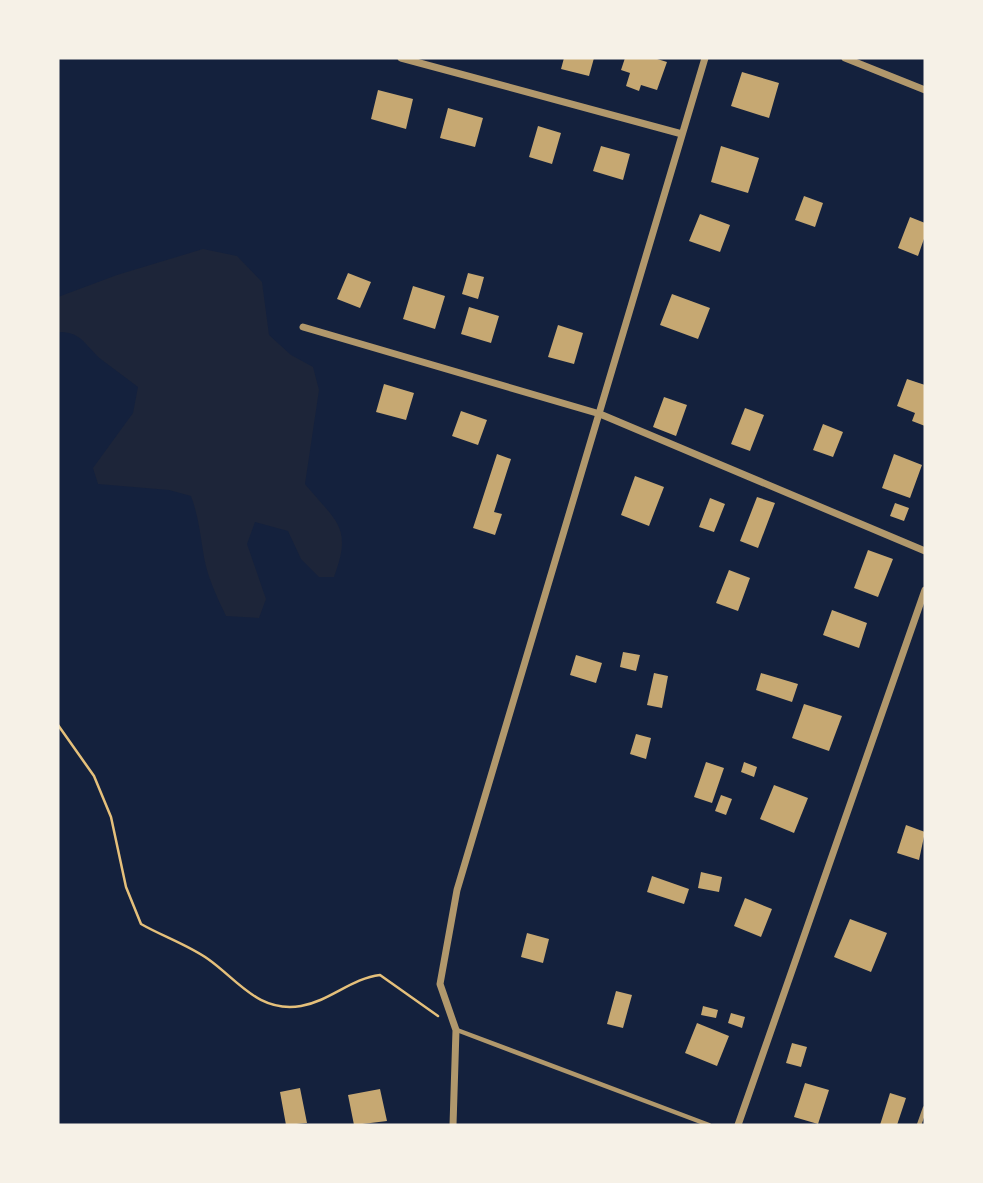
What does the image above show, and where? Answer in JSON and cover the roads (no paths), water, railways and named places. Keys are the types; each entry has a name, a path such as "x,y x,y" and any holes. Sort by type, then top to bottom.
{"street":[{"path":"401,58 682,134"},
{"path":"453,1125 456,1030 440,984 457,890 705,58"},
{"path":"845,58 925,90"},
{"path":"303,327 600,414 925,551"},
{"path":"738,1125 925,590"}],"lane":[{"path":"456,1030 709,1125"},
{"path":"919,1125 925,1108"}]}
